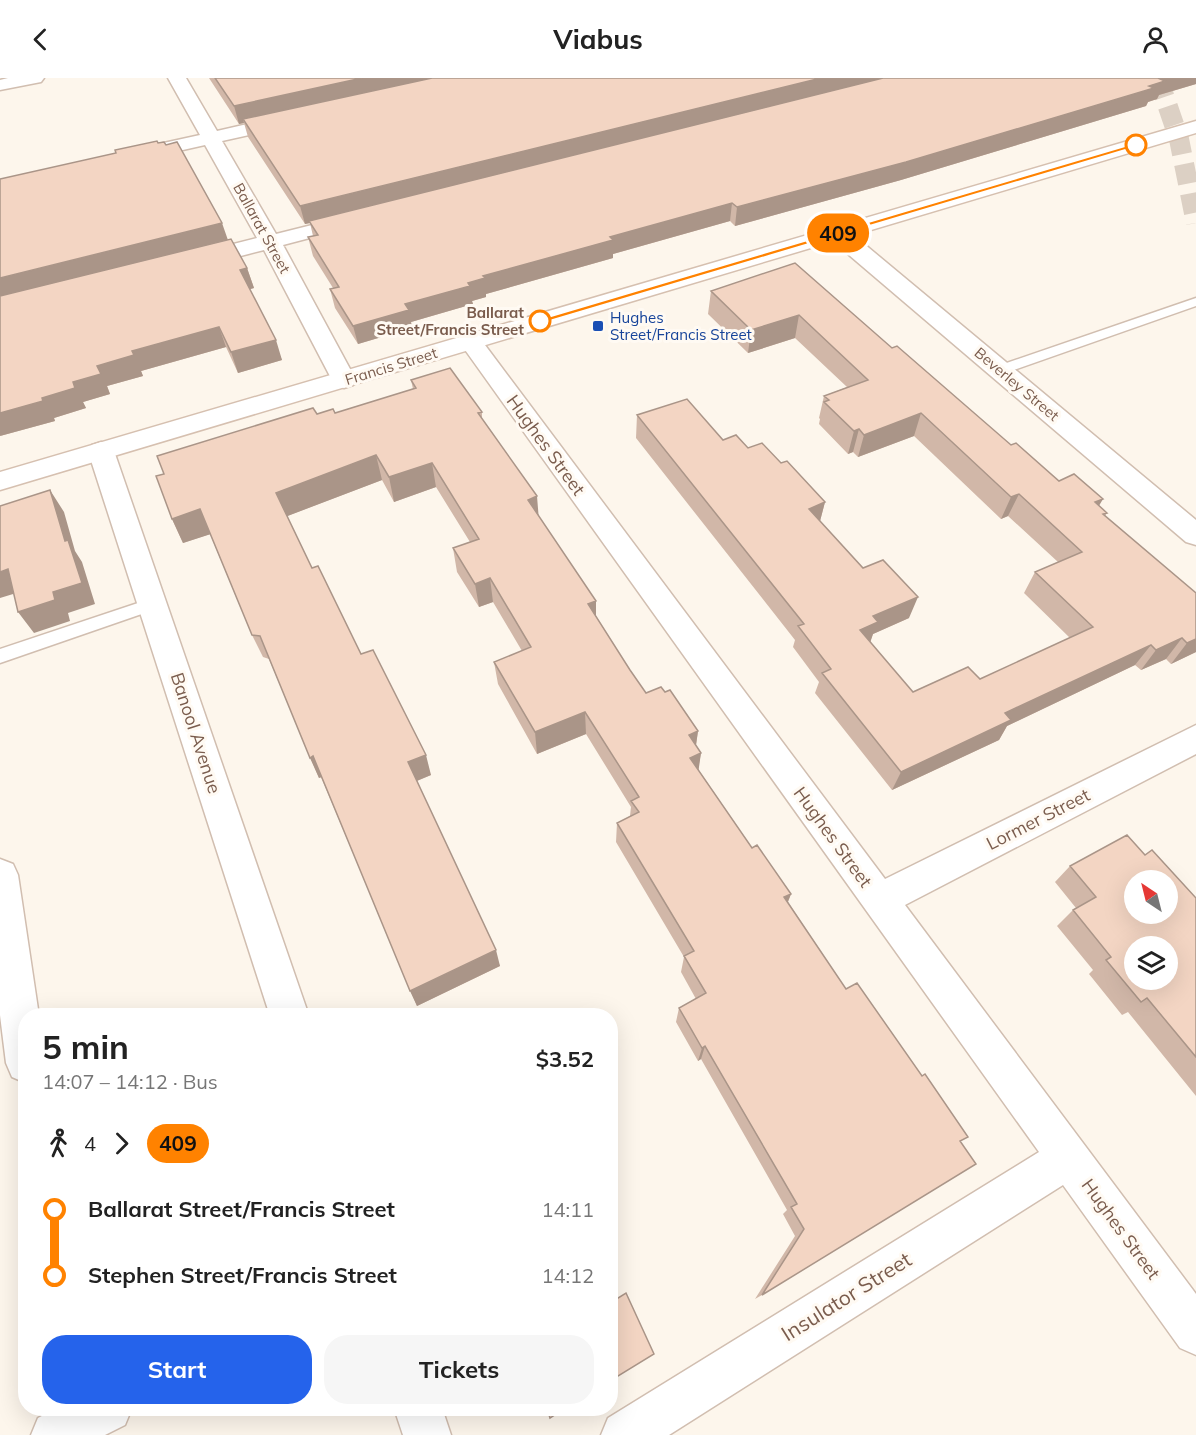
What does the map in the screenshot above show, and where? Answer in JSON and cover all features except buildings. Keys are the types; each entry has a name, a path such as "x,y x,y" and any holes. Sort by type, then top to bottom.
{"street":[{"path":"0,85 35,78"},
{"name":"Ballarat Street","path":"177,78 270,242 344,380"},
{"path":"111,160 310,116"},
{"name":"Francis Street","path":"0,481 1196,127"},
{"path":"180,265 375,215"},
{"name":"Beverley Street","path":"837,233 1196,535"},
{"name":"Hughes Street","path":"471,342 1196,1332"},
{"name":"Banool Avenue","path":"101,451 287,1008"},
{"name":"Lormer Street","path":"880,900 1196,738"},
{"path":"0,875 18,1008"},
{"name":"Insulator Street","path":"625,1435 1068,1158"},
{"path":"421,1416 427,1435"}],"lane":[{"path":"1000,370 1196,302"},
{"path":"0,656 153,604"}],"tunnel":[{"path":"1158,78 1179,139 1196,223"}],"bus line":[{"name":"409","path":"540,321 1136,145"}],"place":[{"name":"Ballarat Street/Francis Street","path":"540,321"},
{"name":"Hughes Street/Francis Street","path":"598,326"}]}
